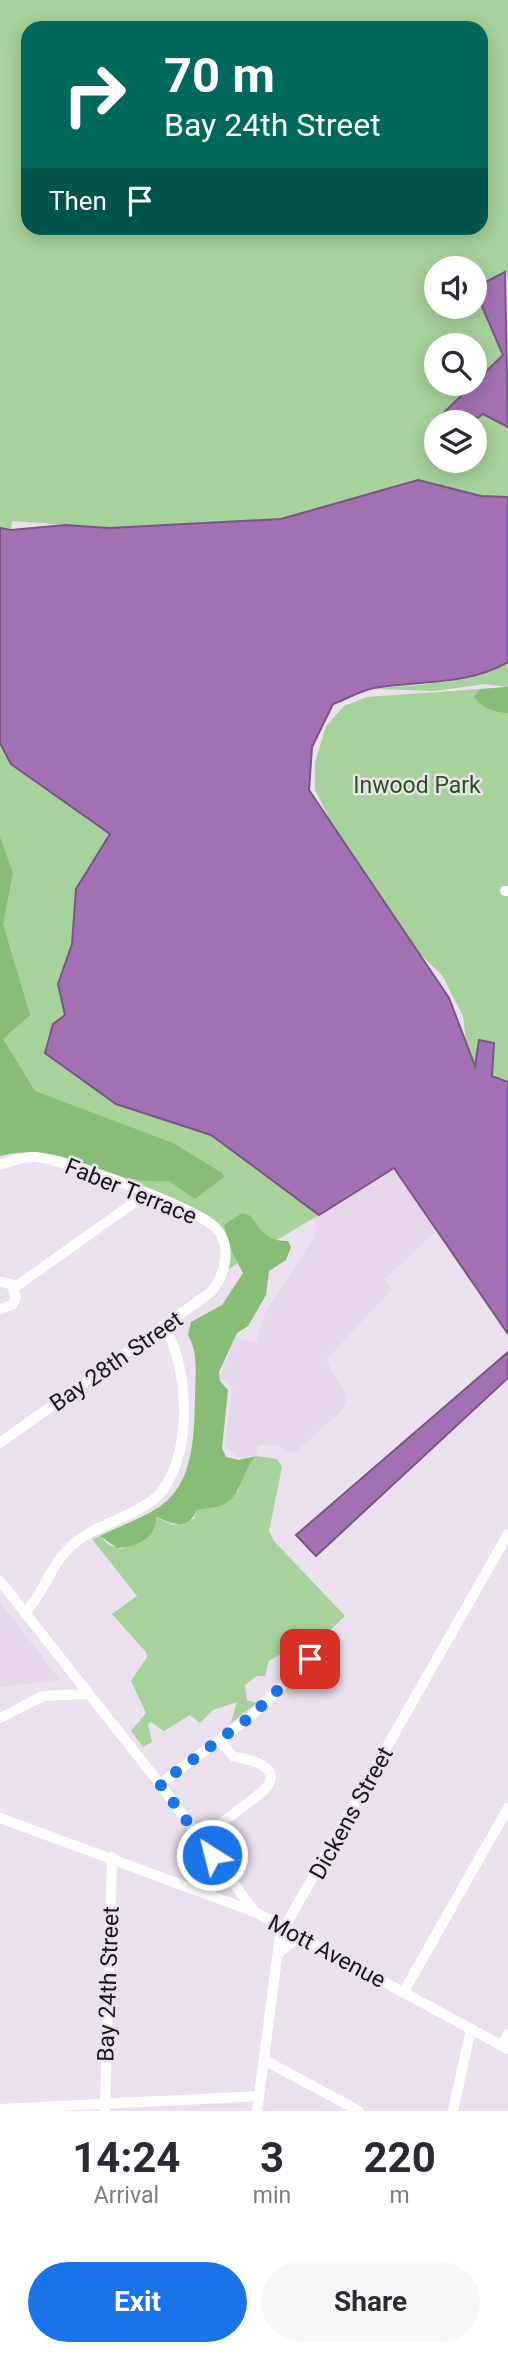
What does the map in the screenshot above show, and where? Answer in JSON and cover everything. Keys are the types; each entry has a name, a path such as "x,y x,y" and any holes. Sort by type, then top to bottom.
{"street":[{"name":"Faber Terrace","path":"0,1165 28,1157 57,1160 195,1215 216,1228 225,1251 224,1271"},
{"path":"14,1288 146,1194"},
{"name":"Bay 28th Street","path":"0,1443 165,1328 211,1292 224,1271"},
{"path":"0,1282 14,1288"},
{"path":"0,1309 8,1308 15,1301 14,1288"},
{"path":"25,1613 35,1602 61,1556 73,1544 154,1499 171,1476 178,1454 184,1394 178,1353 165,1328"},
{"name":"Dickens Street","path":"257,2111 280,1935 508,1534"},
{"name":"Mott Avenue","path":"0,1581 86,1694 160,1784 255,1912 505,2047"},
{"path":"160,1784 250,1717 310,1659"},
{"path":"0,1718 43,1696 86,1694"},
{"path":"201,1839 262,1792 270,1782 270,1776 262,1764 250,1758 234,1757 219,1740"},
{"path":"404,1993 508,1808"},
{"path":"0,1818 112,1857 255,1912"},
{"name":"Bay 24th Street","path":"105,2107 112,1857"},
{"path":"215,1898 232,1896 236,1888"},
{"path":"279,1953 299,1936"},
{"path":"453,2111 471,2029"},
{"path":"505,2047 508,2034"},
{"path":"264,2060 359,2111"},
{"path":"0,2109 105,2107 259,2096"}],"shaded area":[{"path":"505,272 508,427 487,416 487,410 446,410 461,396 487,396 487,371 503,355 487,318 487,281"},
{"path":"418,480 481,496 508,497 508,662 492,670 459,679 374,688 333,704 312,747 309,790 449,998 475,1066 479,1040 494,1043 492,1076 508,1082 508,1334 394,1168 319,1215 211,1135 116,1104 45,1053 53,1024 65,1015 58,984 72,944 76,889 110,834 11,764 0,743 0,528 11,530 65,525 109,528 281,519"},
{"path":"394,1167 437,1230 384,1280 392,1289 326,1360 345,1393 346,1402 342,1410 296,1452 291,1453 277,1445 258,1445 256,1456 237,1457 230,1449 224,1450 233,1387 219,1377 236,1338 256,1342 266,1311 314,1237 317,1225 314,1218"},
{"path":"508,1352 508,1378 316,1556 296,1535"},
{"path":"0,1602 60,1680 0,1687"}],"green space":[{"path":"0,0 508,0 508,279 506,272 487,282 487,256 424,256 424,319 487,319 503,355 487,371 487,333 424,333 424,396 461,396 447,410 424,410 424,473 487,473 487,416 508,427 508,497 481,496 418,480 281,519 109,528 12,521 11,530 0,528"},
{"name":"Inwood Park","path":"508,662 508,1082 476,1067 466,1042 463,1016 442,975 419,953 328,816 315,790 315,763 326,726 344,706 367,697 507,687 485,684 435,691 372,689 459,679 492,670"},
{"path":"508,687 508,713 489,709 474,696 481,689"},
{"path":"0,743 11,764 110,834 76,889 72,944 58,984 65,1016 116,1104 211,1135 319,1215 228,1269 223,1234 145,1188 87,1163 58,1155 29,1152 0,1156"},
{"path":"0,837 13,873 3,924 30,1015 3,1039 35,1091 173,1143 222,1173 224,1177 195,1199 169,1181 126,1177 67,1158 24,1152 0,1156"},
{"path":"242,1213 251,1216 265,1234 275,1240 288,1241 291,1247 286,1260 269,1271 266,1295 248,1326 237,1333 219,1372 220,1381 228,1390 222,1448 226,1457 239,1460 256,1456 238,1491 228,1502 197,1510 185,1523 174,1523 156,1517 153,1531 144,1540 138,1544 117,1548 100,1536 159,1507 171,1497 186,1472 192,1443 196,1373 194,1350 188,1335 191,1322 222,1305 243,1273 231,1250 224,1225"},
{"path":"256,1456 277,1459 282,1467 269,1531 274,1541 345,1616 296,1662 279,1655 269,1661 265,1676 257,1676 245,1685 247,1700 257,1703 231,1723 237,1702 213,1710 200,1723 190,1715 164,1731 151,1722 148,1724 152,1742 143,1747 131,1731 146,1713 131,1681 147,1657 146,1652 112,1614 137,1596 92,1539 100,1536 109,1545 122,1549 155,1517 174,1525 194,1519 197,1510 238,1492 248,1464"}],"route":[{"path":"212,1855 160,1784 250,1717 310,1659"}]}
